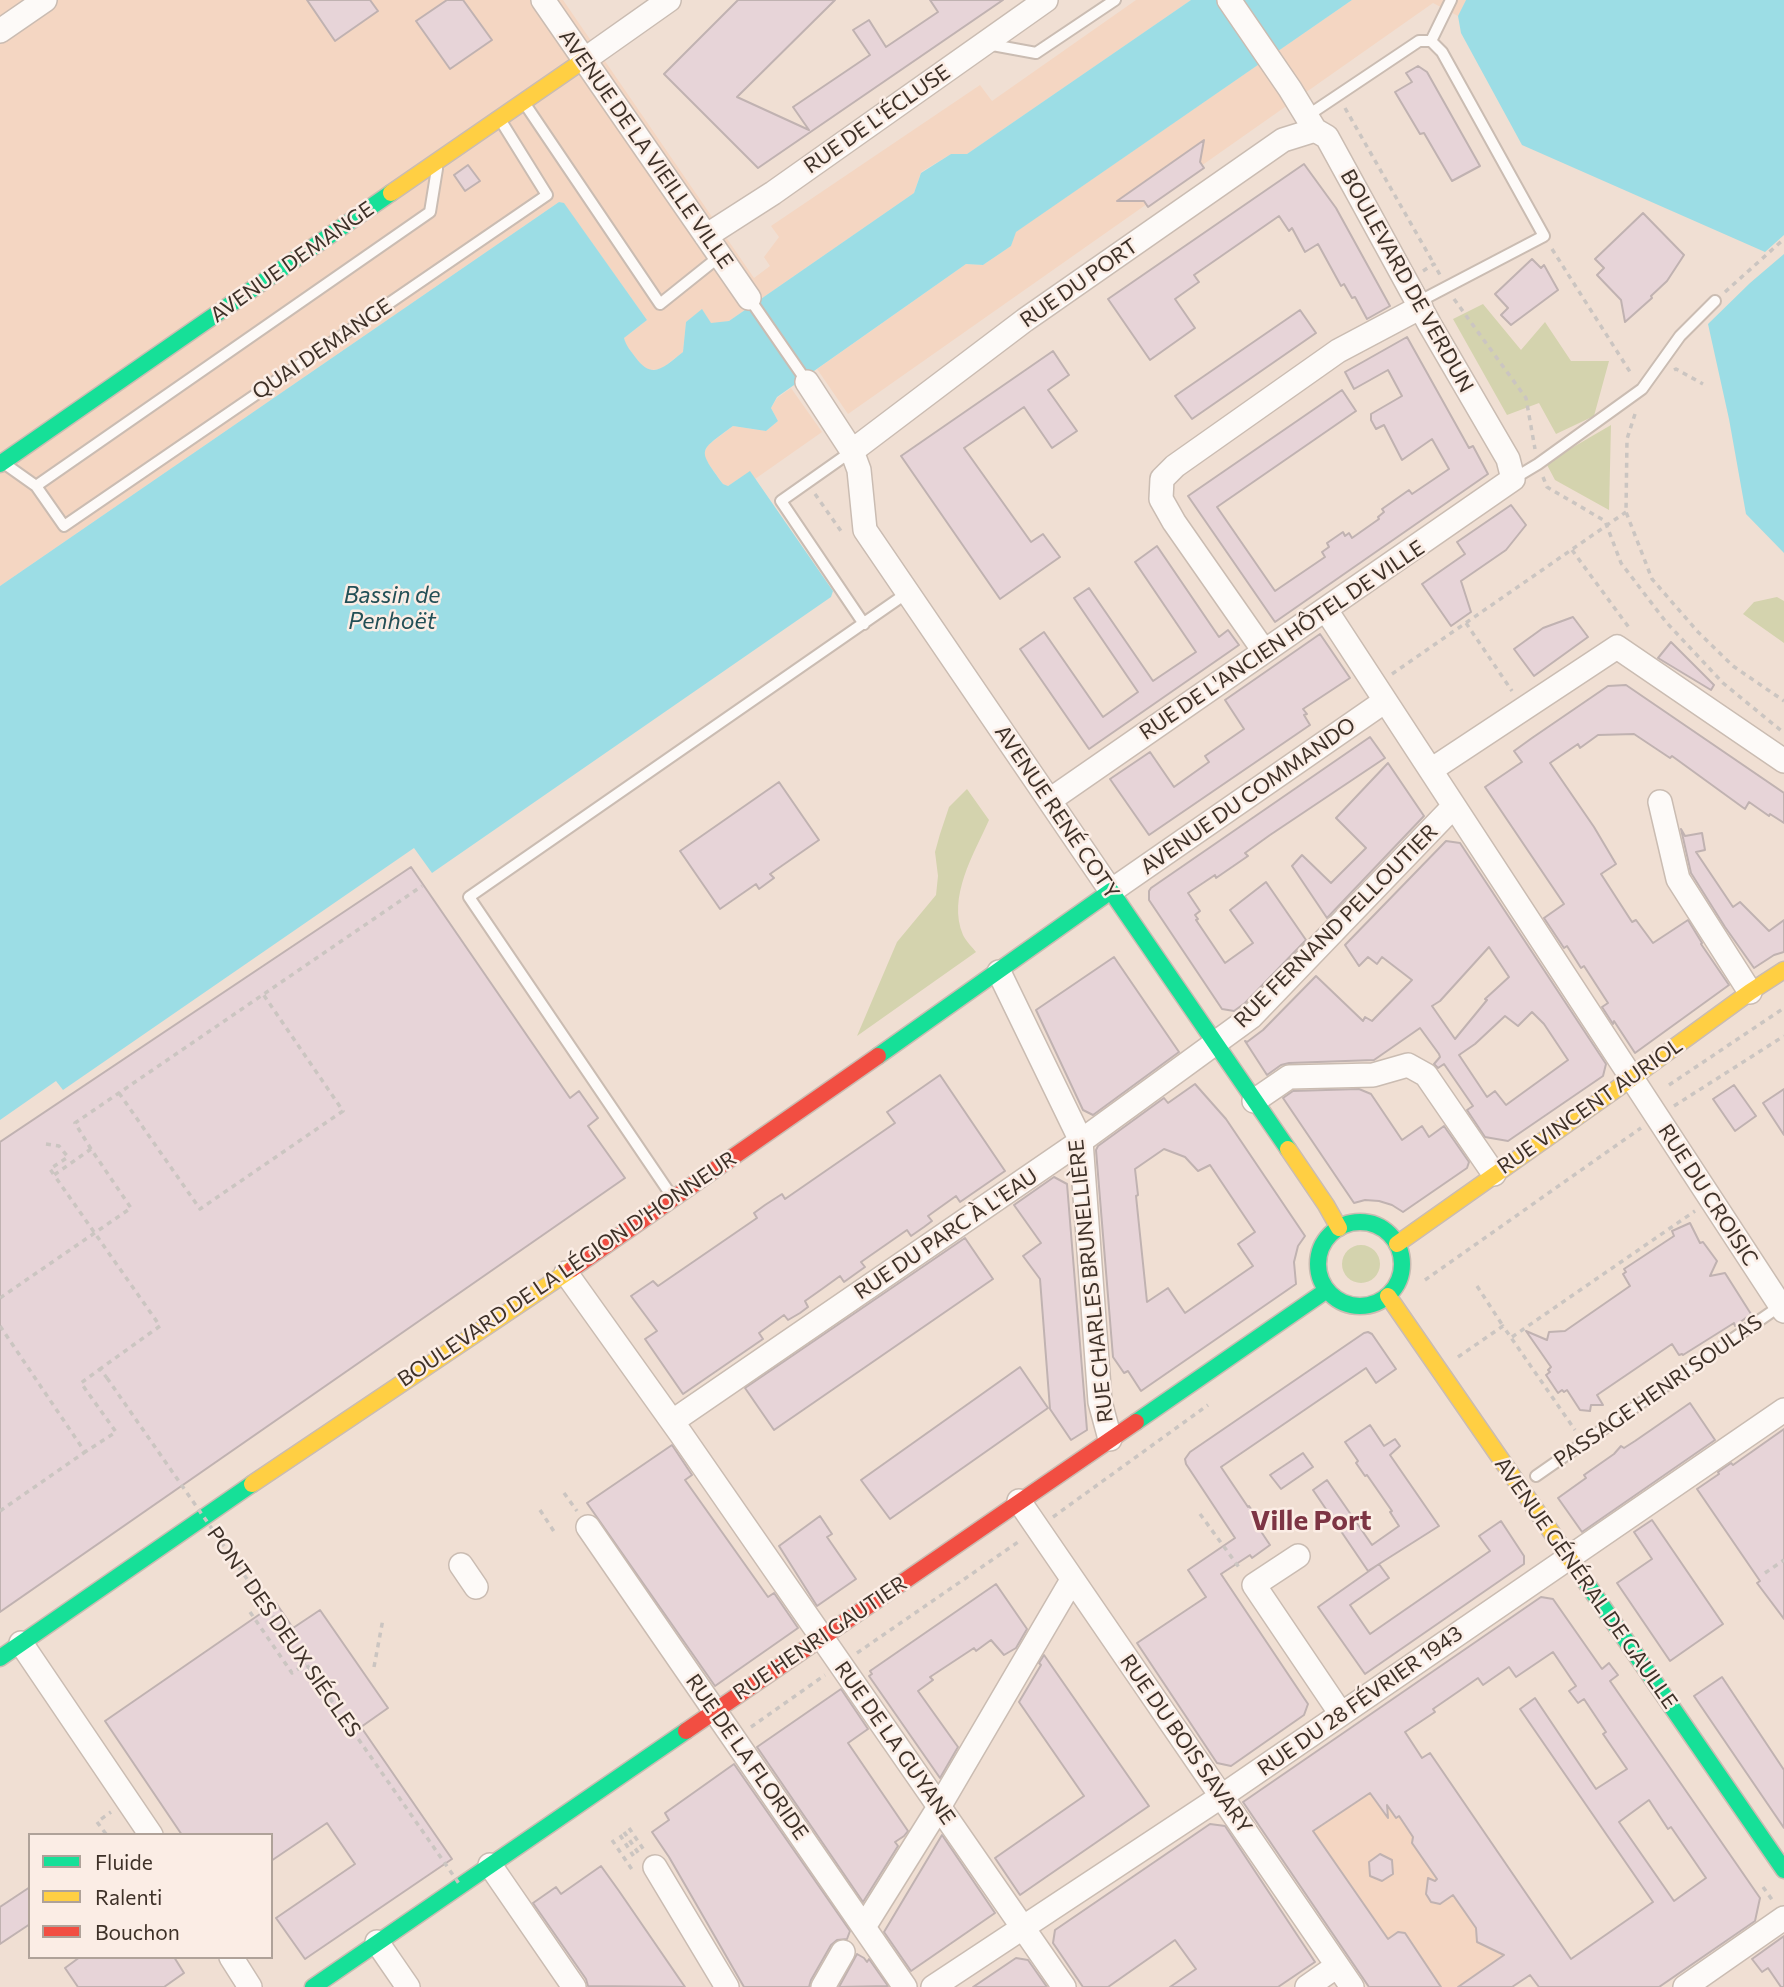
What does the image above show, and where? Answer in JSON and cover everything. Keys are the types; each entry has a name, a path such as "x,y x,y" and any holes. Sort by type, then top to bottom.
{"main road":[{"name":"AVENUE DEMANGE","path":"1,463 584,60"},
{"name":"BOULEVARD DE LA LÉGION D'HONNEUR","path":"0,1658 276,1467 566,1273 999,972 1024,948 1111,891"},
{"name":"AVENUE RENÉ COTY","path":"1111,891 1326,1205 1339,1228"},
{"name":"RUE VINCENT AURIOL","path":"1397,1244 1784,970"},
{"path":"1351,1223 1377,1226 1388,1233 1397,1244 1402,1257 1402,1271 1397,1285 1379,1302 1368,1306 1345,1304 1327,1290 1320,1277 1318,1263 1321,1250 1328,1237 1339,1228 1351,1223"},
{"name":"RUE HENRI GAUTIER","path":"313,1987 490,1865 594,1787 715,1710 1327,1290"},
{"name":"AVENUE GÉNÉRAL DE GAULLE","path":"1388,1296 1784,1870"}],"street":[{"path":"0,31 45,0"},
{"name":"AVENUE DE LA VIEILLE VILLE","path":"544,0 749,298"},
{"path":"584,60 669,0"},
{"name":"RUE DE L'ÉCLUSE","path":"706,236 1046,0"},
{"name":"BOULEVARD DE VERDUN","path":"1229,0 1311,123 1327,137 1508,459 1513,480"},
{"name":"RUE DU PORT","path":"852,451 1025,320 1311,123"},
{"path":"1264,651 1174,522 1161,499 1162,479 1175,466 1338,351 1419,304"},
{"name":"AVENUE RENÉ COTY","path":"807,382 852,451 859,470 865,530 1111,891"},
{"name":"RUE DE L'ANCIEN HÔTEL DE VILLE","path":"1049,800 1513,480"},
{"name":"RUE DU CROISIC","path":"1326,610 1385,689 1454,806 1783,1307"},
{"path":"1431,770 1626,641 1784,761"},
{"name":"AVENUE DU COMMANDO","path":"1111,891 1385,689"},
{"path":"1660,802 1678,879 1750,992"},
{"name":"RUE FERNAND PELLOUTIER","path":"1216,1043 1251,1017 1454,806"},
{"name":"RUE CHARLES BRUNELLIÈRE","path":"999,972 1081,1141 1100,1402 1110,1439"},
{"name":"RUE DU PARC À L'EAU","path":"673,1421 1081,1141 1216,1043"},
{"path":"1254,1101 1289,1077 1373,1075 1408,1065 1426,1075 1494,1174"},
{"name":"RUE DE LA GUYANE","path":"566,1273 673,1421 1064,1987"},
{"name":"RUE DU 28 FÉVRIER 1943","path":"933,1987 1222,1796 1784,1410"},
{"name":"RUE DU BOIS SAVARY","path":"1019,1501 1352,1987"},
{"name":"RUE DE LA FLORIDE","path":"588,1527 905,1987"},
{"path":"1298,1556 1254,1586 1340,1714"},
{"path":"461,1565 476,1587"},
{"path":"864,1927 939,1807 1072,1580"},
{"path":"21,1643 149,1833"},
{"path":"490,1865 574,1987"},
{"path":"644,1867 727,1987"},
{"path":"1685,1987 1784,1917"},
{"path":"377,1942 408,1987"},
{"path":"823,1987 843,1952"},
{"path":"232,1959 250,1987"},
{"path":"1307,1987 1337,1966"}],"lane":[{"path":"983,44 1036,52 1115,0"},
{"path":"1431,41 1451,0"},
{"path":"1311,123 1335,98 1419,41 1431,41 1442,52 1544,236 1419,304"},
{"path":"523,102 660,303 720,256"},
{"name":"QUAI DEMANGE","path":"36,486 64,526 547,195 499,118"},
{"path":"1,463 36,486 430,212 439,160"},
{"path":"749,298 807,382"},
{"path":"1513,480 1642,390 1680,337 1715,301"},
{"path":"852,451 780,501 863,624"},
{"path":"673,1198 469,897 907,593"},
{"name":"PASSAGE HENRI SOULAS","path":"1536,1476 1783,1307"}],"path":[{"path":"1335,98 1342,103 1457,306 1526,398 1538,464 1547,486 1605,522 1622,563 1666,622 1723,683 1784,733"},
{"path":"1544,236 1642,390 1627,439 1626,512 1652,579 1698,632 1733,666 1784,701"},
{"path":"1715,301 1784,239"},
{"path":"1419,274 1434,264"},
{"path":"1676,369 1703,384"},
{"path":"1385,689 1466,623 1626,512"},
{"path":"1572,550 1626,641"},
{"path":"1466,623 1515,695"},
{"path":"0,1298 131,1208 75,1123 422,886"},
{"path":"119,1093 200,1209 211,1202 343,1111 263,994"},
{"path":"1646,1101 1784,1008"},
{"path":"1669,1110 1784,1035"},
{"path":"1425,1280 1642,1128"},
{"path":"0,1511 116,1432 81,1383 160,1326 50,1169 68,1157 59,1146 47,1144"},
{"path":"54,1175 91,1149"},
{"path":"1512,1337 1711,1200"},
{"path":"1477,1286 1564,1415"},
{"path":"0,1326 85,1452"},
{"path":"1439,1370 1503,1326"},
{"name":"PONT DES DEUX SIÉCLES","path":"100,1368 460,1885"},
{"path":"540,1510 555,1532"},
{"path":"1200,1514 1254,1586"},
{"path":"1765,1573 1784,1560"},
{"path":"250,1612 292,1673 306,1664"},
{"path":"374,1667 383,1619"},
{"path":"105,1833 97,1822 128,1800"},
{"path":"629,1828 644,1867"},
{"path":"622,1834 644,1867"},
{"path":"612,1840 644,1867"}],"shaded area":[{"path":"0,0 563,0 754,278 770,266 764,257 779,237 771,226 980,85 992,101 1136,0 1191,0 967,154 951,154 921,172 914,193 729,321 711,324 702,310 686,322 683,352 661,369 650,370 643,367 625,344 624,338 647,320 564,204 559,202 0,586"},
{"path":"1352,0 1466,0 1458,16 1433,3 848,414 817,369 966,264 983,265 1011,246 1015,232"},
{"path":"791,388 822,432 755,479 750,472 728,486 723,484 705,459 704,453 708,445 733,426 766,431 778,421 771,408 777,398"},
{"path":"1442,1665 1433,1709 1435,1712 1404,1731 1422,1758 1430,1753 1565,1951 1512,1987 1369,1987 1261,1827 1269,1821 1252,1796"}],"green space":[{"path":"1483,304 1521,350 1545,322 1571,361 1609,361 1594,416 1556,434 1539,403 1507,415 1453,319"},
{"path":"1611,425 1609,510 1555,480 1546,463"},
{"path":"1777,597 1784,601 1784,643 1743,614 1754,602"},
{"path":"967,789 989,820 964,876 958,906 963,935 976,952 857,1036 897,942 936,895 938,876 935,852 940,834 949,807"},
{"path":"1361,1245 1374,1251 1380,1264 1374,1277 1361,1283 1348,1277 1342,1264 1348,1251"}],"water":[{"name":"Bassin de Penhoët","path":"1191,0 1352,0 1016,232 1011,246 983,265 966,264 777,397 771,408 778,421 766,431 733,426 708,446 706,457 723,484 728,486 750,471 833,591 831,597 432,873 414,848 63,1090 56,1081 0,1120 0,586 559,202 564,203 647,320 624,338 627,346 642,365 648,369 659,369 683,352 686,322 702,309 711,323 729,321 914,193 921,173 951,154 967,154"},
{"path":"1466,0 1784,0 1784,235 1765,252 1522,145 1461,33 1458,16"},
{"path":"1784,254 1784,553 1746,514 1708,324"}],"building":[{"path":"307,0 370,0 378,11 335,41"},
{"path":"447,0 463,0 492,40 450,69 416,21"},
{"path":"738,0 835,0 737,97 809,130 793,107 870,55 853,30 869,20 886,47 938,12 930,0 1003,0 758,168 664,74"},
{"path":"1418,66 1427,72 1480,166 1452,181 1424,133 1420,134 1395,92 1412,82 1406,73"},
{"path":"1204,140 1200,162 1204,168 1148,207 1144,201 1117,201"},
{"path":"1304,164 1336,208 1390,306 1367,319 1355,297 1352,298 1344,284 1341,286 1318,244 1305,252 1292,228 1289,231 1279,216 1194,275 1199,282 1175,299 1195,328 1150,360 1108,299"},
{"path":"468,165 480,181 465,191 454,175"},
{"path":"1643,213 1684,255 1667,281 1625,322 1621,300 1597,275 1604,268 1595,259"},
{"path":"1532,259 1541,268 1544,265 1558,290 1511,325 1501,315 1508,308 1495,294"},
{"path":"1300,310 1316,333 1192,419 1175,396"},
{"path":"1407,337 1469,448 1473,446 1488,474 1275,622 1188,496 1342,390 1356,411 1217,507 1275,591 1325,557 1322,552 1329,547 1327,543 1343,532 1345,536 1349,533 1352,538 1379,519 1384,512 1382,509 1409,490 1412,494 1449,469 1432,439 1402,460 1384,425 1376,429 1371,414 1402,396 1388,370 1354,389 1345,372"},
{"path":"1053,351 1069,375 1048,390 1077,431 1052,448 1024,407 964,448 1031,542 1043,534 1060,557 1000,599 901,456"},
{"path":"1511,505 1526,525 1506,550 1461,581 1471,612 1451,626 1422,584 1465,554 1457,542"},
{"path":"1157,546 1219,637 1228,630 1239,645 1089,749 1020,649 1044,632 1103,717 1138,692 1074,598 1089,588 1153,681 1196,652 1135,562"},
{"path":"1573,617 1588,637 1534,676 1514,649 1543,628"},
{"path":"1320,634 1350,678 1303,709 1310,725 1149,835 1110,779 1150,752 1174,787 1209,762 1205,756 1244,729 1225,700"},
{"path":"1671,642 1714,685 1711,690 1658,658"},
{"path":"1626,685 1784,793 1784,823 1749,802 1745,809 1672,756 1670,758 1634,734 1598,735 1580,748 1578,744 1550,763 1616,864 1601,874 1632,922 1636,920 1653,943 1688,920 1729,985 1635,1053 1602,1007 1608,1003 1584,966 1581,968 1567,946 1564,948 1544,918 1564,904 1485,787 1522,762 1514,751 1608,686"},
{"path":"1370,737 1385,758 1270,835 1245,853 1248,856 1216,878 1215,875 1188,893 1200,911 1195,915 1198,919 1196,920 1225,963 1253,943 1230,910 1266,882 1306,940 1245,1003 1234,1011 1222,1009 1149,900 1149,891"},
{"path":"1388,763 1424,816 1327,918 1292,866 1302,855 1331,883 1366,848 1336,818"},
{"path":"779,782 819,840 770,874 774,878 759,889 756,884 720,909 680,851"},
{"path":"1681,829 1685,836 1702,833 1705,850 1696,852 1733,907 1740,902 1769,931 1784,920 1784,952 1754,968 1691,873"},
{"path":"1446,841 1460,843 1606,1064 1603,1076 1508,1141 1485,1137 1467,1110 1473,1106 1444,1064 1438,1068 1434,1064 1440,1057 1439,1054 1420,1028 1374,1060 1289,1063 1267,1075 1245,1041 1263,1030 1316,976 1363,1021 1365,1017 1372,1021 1412,980 1382,957 1377,964 1368,957 1359,966 1345,945","holes":["1489,947 1509,977 1485,999 1487,1000 1455,1039 1432,1006 1440,1001","1532,1012 1544,1024 1568,1060 1506,1105 1495,1091 1487,1097 1459,1055 1505,1016 1518,1026"]},
{"path":"411,867 570,1098 579,1091 598,1118 588,1126 625,1178 0,1612 0,1142"},
{"path":"1114,957 1179,1052 1093,1115 1083,1110 1036,1010"},
{"path":"940,1075 1005,1171 960,1202 956,1196 928,1216 932,1221 924,1227 911,1236 907,1230 861,1262 865,1267 844,1282 840,1276 805,1301 808,1307 788,1320 784,1315 759,1333 763,1339 683,1394 645,1339 657,1331 631,1296 653,1281 658,1286 757,1218 754,1213 765,1205 782,1194 785,1199 895,1123 887,1112"},
{"path":"1195,1084 1226,1119 1305,1236 1298,1246 1294,1262 1296,1284 1141,1391 1128,1371 1124,1373 1113,1357 1096,1150 1164,1098 1168,1103","holes":["1164,1149 1185,1157 1198,1171 1210,1165 1255,1232 1238,1244 1253,1266 1185,1313 1168,1288 1147,1302 1135,1169"]},
{"path":"1734,1085 1756,1116 1735,1131 1713,1099"},
{"path":"1359,1089 1371,1094 1402,1140 1422,1126 1429,1137 1444,1126 1469,1162 1467,1168 1403,1212 1379,1201 1365,1200 1354,1203 1283,1098 1293,1091"},
{"path":"1784,1089 1784,1135 1763,1103"},
{"path":"1054,1177 1067,1184 1087,1430 1071,1440 1050,1409 1040,1279 1023,1256 1041,1243 1014,1205"},
{"path":"1690,1223 1700,1243 1703,1242 1717,1261 1710,1276 1725,1273 1751,1314 1683,1355 1679,1355 1672,1344 1597,1395 1603,1405 1591,1405 1590,1411 1580,1410 1567,1390 1558,1393 1546,1375 1551,1367 1526,1331 1547,1340 1549,1332 1565,1331 1630,1286 1623,1274 1626,1272 1624,1269 1674,1236 1672,1231"},
{"path":"965,1238 993,1279 774,1430 745,1388"},
{"path":"1368,1332 1396,1369 1376,1383 1366,1368 1221,1467 1260,1521 1256,1524 1270,1545 1221,1574 1308,1704 1304,1715 1231,1766 1217,1763 1137,1643 1206,1597 1188,1570 1235,1538 1185,1459 1190,1452"},
{"path":"1020,1367 1048,1408 890,1519 861,1480"},
{"path":"1690,1403 1715,1440 1582,1532 1558,1498 1586,1478 1584,1475 1621,1446 1624,1448"},
{"path":"1370,1425 1384,1446 1395,1439 1400,1446 1390,1455 1439,1526 1368,1571 1313,1490 1327,1480 1372,1545 1399,1526 1390,1512 1392,1511 1356,1463 1358,1461 1345,1442"},
{"path":"1784,1429 1784,1619 1757,1583 1760,1581 1697,1489 1731,1463 1733,1465"},
{"path":"672,1445 692,1475 685,1480 768,1597 774,1593 798,1628 715,1686 587,1503"},
{"path":"1303,1453 1313,1467 1281,1489 1270,1475"},
{"path":"820,1516 832,1534 827,1537 856,1579 817,1606 779,1546"},
{"path":"1652,1520 1723,1624 1670,1661 1617,1583 1652,1559 1634,1532"},
{"path":"1501,1521 1524,1556 1524,1564 1365,1674 1318,1607 1379,1564 1389,1578 1350,1605 1370,1634 1490,1551 1479,1536"},
{"path":"996,1584 1027,1629 1016,1648 1004,1655 991,1640 930,1677 933,1680 918,1691 958,1747 940,1778 869,1676 872,1674 870,1671"},
{"path":"1541,1597 1553,1599 1602,1669 1609,1663 1618,1675 1610,1681 1760,1898 1755,1921 1659,1987 1539,1987 1530,1975 1512,1987 1458,1987 1504,1955 1477,1942 1476,1928 1453,1895 1440,1904 1431,1902 1426,1894 1428,1878 1435,1881 1437,1879 1412,1843 1413,1837 1399,1816 1396,1818 1387,1805 1388,1818 1370,1793 1313,1831 1388,1939 1398,1932 1405,1933 1441,1987 1369,1987 1243,1802","holes":["1553,1652 1576,1686 1569,1691 1578,1703 1584,1699 1606,1732 1603,1734 1627,1769 1596,1789 1535,1698 1520,1709 1653,1902 1571,1959 1430,1753 1422,1758 1405,1732 1478,1678 1483,1685 1509,1667 1516,1677","1649,1800 1706,1878 1674,1901 1619,1822"]},
{"path":"276,1603 293,1628 320,1610 388,1708 361,1727 452,1859 305,1959 276,1918 355,1864 327,1823 273,1860 273,1833 181,1833 105,1721"},
{"path":"1044,1655 1149,1806 1020,1895 995,1858 1084,1796 1019,1702"},
{"path":"1722,1677 1784,1770 1784,1828 1694,1696"},
{"path":"841,1689 868,1729 848,1743 908,1831 895,1842 898,1846 863,1902 757,1747"},
{"path":"734,1764 850,1931 847,1939 837,1940 831,1945 809,1987 744,1987 652,1832 669,1820 665,1813"},
{"path":"1210,1824 1225,1826 1315,1962 1278,1987 1170,1987 1196,1969 1175,1940 1108,1987 1083,1987 1053,1943 1055,1930"},
{"path":"942,1835 995,1913 911,1971 884,1932"},
{"path":"1380,1854 1392,1860 1393,1874 1382,1881 1370,1876 1369,1862"},
{"path":"601,1866 685,1987 588,1986 586,1979 533,1903 556,1887 561,1894"},
{"path":"28,1888 28,1925 0,1944 0,1907"},
{"path":"1784,1936 1784,1987 1781,1987 1768,1968 1762,1972 1752,1959"},
{"path":"857,1954 867,1962 869,1959 888,1986 839,1987"},
{"path":"1016,1958 1028,1960 1047,1987 973,1987"},
{"path":"77,1959 175,1959 184,1973 164,1987 78,1987 65,1968"}],"traffic: fast":[{"path":"0,464 391,193"},
{"path":"878,1056 1111,891 1288,1149"},
{"path":"1360,1222 1376,1225 1390,1234 1399,1248 1402,1264 1399,1280 1390,1294 1376,1303 1360,1306 1344,1303 1330,1294 1321,1280 1318,1264 1321,1248 1330,1234 1344,1225 1360,1222"},
{"path":"1136,1422 1327,1290"},
{"path":"0,1658 252,1484"},
{"path":"1583,1578 1784,1870"},
{"path":"313,1987 686,1731"}],"traffic: slow":[{"path":"391,193 584,60"},
{"path":"1397,1244 1784,970"},
{"path":"1288,1149 1339,1228"},
{"path":"252,1484 572,1269"},
{"path":"1388,1296 1583,1578"}],"traffic: jam":[{"path":"572,1269 878,1056"},
{"path":"686,1731 1136,1422"}],"district":[{"name":"Ville Port","path":"1311,1521"}]}
